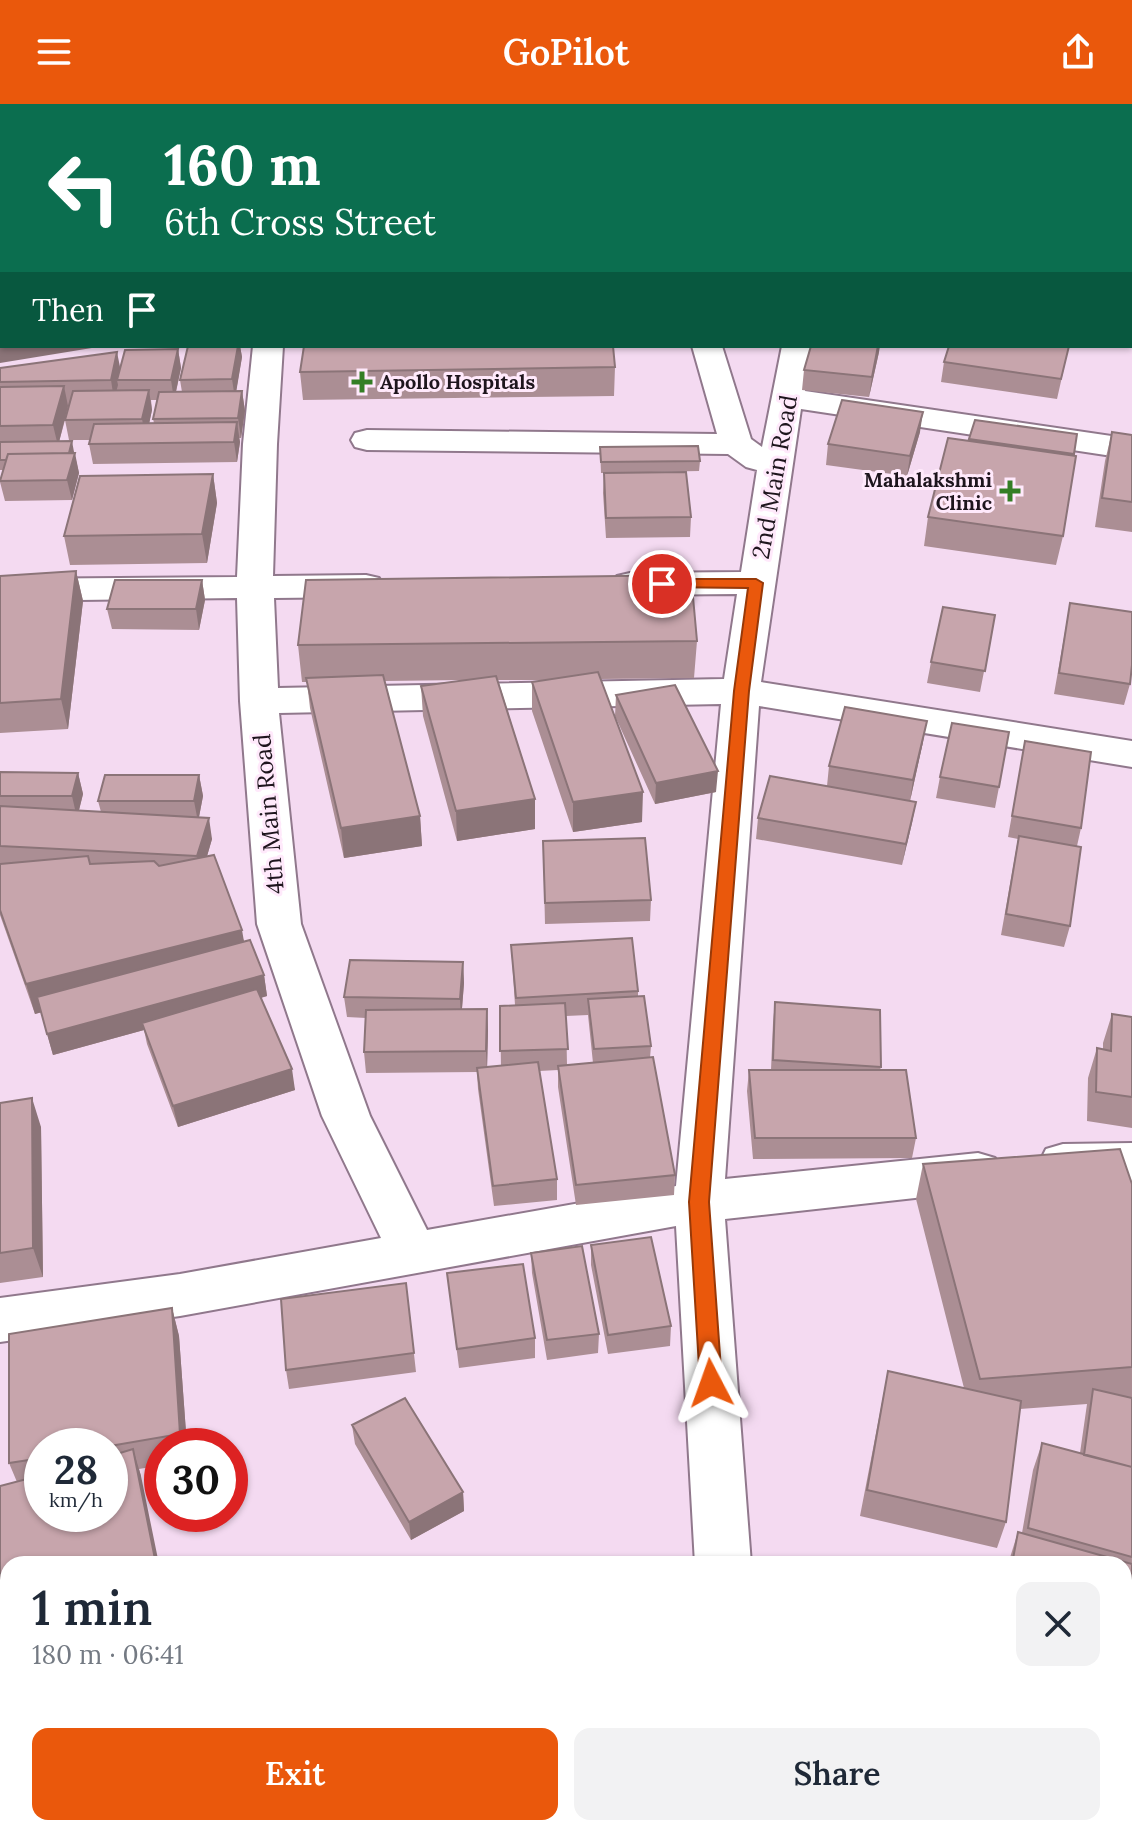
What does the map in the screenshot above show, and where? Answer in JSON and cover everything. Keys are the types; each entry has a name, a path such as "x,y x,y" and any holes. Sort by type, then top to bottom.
{"street":[{"name":"4th Main Road","path":"268,348 260,444 255,586 259,701 279,924 346,1116 414,1255"},
{"path":"708,348 736,444"},
{"name":"2nd Main Road","path":"722,1556 699,1202 741,691 774,471 797,348"},
{"path":"789,398 1132,449"},
{"path":"367,440 736,444 774,471"},
{"path":"600,584 756,583"},
{"path":"0,590 396,585"},
{"path":"259,701 741,691 1132,754"},
{"path":"0,1320 180,1295 699,1202 1090,1160 1132,1162"}],"building":[{"path":"188,348 238,348 232,379 180,380"},
{"path":"304,348 613,348 615,367 300,372"},
{"path":"810,348 878,348 872,377 804,370"},
{"path":"948,348 1069,348 1061,379 944,362"},
{"path":"178,349 171,380 117,380 125,350"},
{"path":"117,352 111,380 0,382 0,368"},
{"path":"64,386 53,425 0,426 0,387"},
{"path":"149,390 142,419 65,420 73,391"},
{"path":"242,391 238,418 153,419 159,392"},
{"path":"842,400 923,412 910,456 828,444"},
{"path":"975,420 1077,434 1074,454 969,439"},
{"path":"237,422 234,442 89,444 94,424"},
{"path":"1112,432 1132,435 1132,502 1102,498"},
{"path":"948,438 1076,456 1063,536 928,517"},
{"path":"72,441 69,453 8,454 6,460 0,460 0,442"},
{"path":"698,446 700,461 601,462 600,447"},
{"path":"75,453 67,480 0,481 8,454"},
{"path":"686,472 691,517 606,518 604,473"},
{"path":"213,474 202,534 64,536 80,476"},
{"path":"76,571 61,699 0,703 0,576"},
{"path":"691,575 697,641 298,645 306,580"},
{"path":"115,580 202,580 196,609 107,609"},
{"path":"1070,603 1132,612 1130,684 1059,673"},
{"path":"943,607 995,615 985,671 931,662"},
{"path":"598,672 643,792 573,802 532,682"},
{"path":"383,675 420,816 341,828 306,678"},
{"path":"496,676 535,799 456,811 421,686"},
{"path":"675,685 718,771 656,783 616,695"},
{"path":"845,707 927,721 913,780 829,766"},
{"path":"952,723 1009,732 999,787 940,777"},
{"path":"1025,741 1091,752 1081,828 1012,816"},
{"path":"0,772 78,773 72,796 0,796"},
{"path":"105,775 199,775 194,801 98,801"},
{"path":"770,776 916,802 906,844 758,818"},
{"path":"0,806 209,818 197,856 0,846"},
{"path":"1019,836 1081,847 1070,926 1006,914"},
{"path":"645,838 651,900 545,903 543,841"},
{"path":"214,855 242,930 26,984 0,910 0,864 88,856 90,864 154,861 159,866"},
{"path":"632,938 638,991 516,998 511,945"},
{"path":"250,940 264,975 47,1034 37,997"},
{"path":"350,960 463,962 460,999 344,997"},
{"path":"257,989 292,1069 173,1106 142,1023"},
{"path":"644,996 651,1046 594,1049 588,999"},
{"path":"775,1002 880,1010 881,1067 773,1060"},
{"path":"565,1003 568,1049 500,1051 500,1006"},
{"path":"487,1009 486,1051 364,1052 366,1010"},
{"path":"1112,1014 1132,1017 1132,1097 1096,1092 1097,1048 1111,1051"},
{"path":"653,1057 675,1175 576,1185 558,1066"},
{"path":"538,1062 557,1179 493,1186 477,1068"},
{"path":"749,1070 906,1070 916,1138 755,1138"},
{"path":"32,1098 33,1248 0,1253 0,1103"},
{"path":"1120,1149 1132,1184 1132,1367 980,1379 923,1164"},
{"path":"651,1237 671,1326 608,1335 591,1245"},
{"path":"582,1246 599,1334 547,1340 531,1253"},
{"path":"523,1264 535,1338 457,1349 447,1273"},
{"path":"406,1283 414,1353 286,1370 281,1299"},
{"path":"172,1308 180,1428 144,1428 144,1440 128,1443 128,1428 24,1428 24,1461 9,1463 9,1334"},
{"path":"888,1371 1021,1401 1006,1522 867,1490"},
{"path":"1093,1389 1132,1398 1132,1467 1084,1455"},
{"path":"405,1398 463,1492 409,1522 352,1425"},
{"path":"1042,1443 1132,1467 1132,1556 1028,1528"},
{"path":"133,1449 144,1504 144,1532 150,1532 154,1556 0,1556 0,1486 24,1480 24,1532 128,1532 128,1451"},
{"path":"1018,1532 1104,1556 1014,1556"}],"place":[{"name":"Apollo Hospitals","path":"362,382"},
{"name":"Mahalakshmi Clinic","path":"1010,491"}],"route":[{"path":"662,584 756,583 741,691 699,1202 711,1383"}]}
